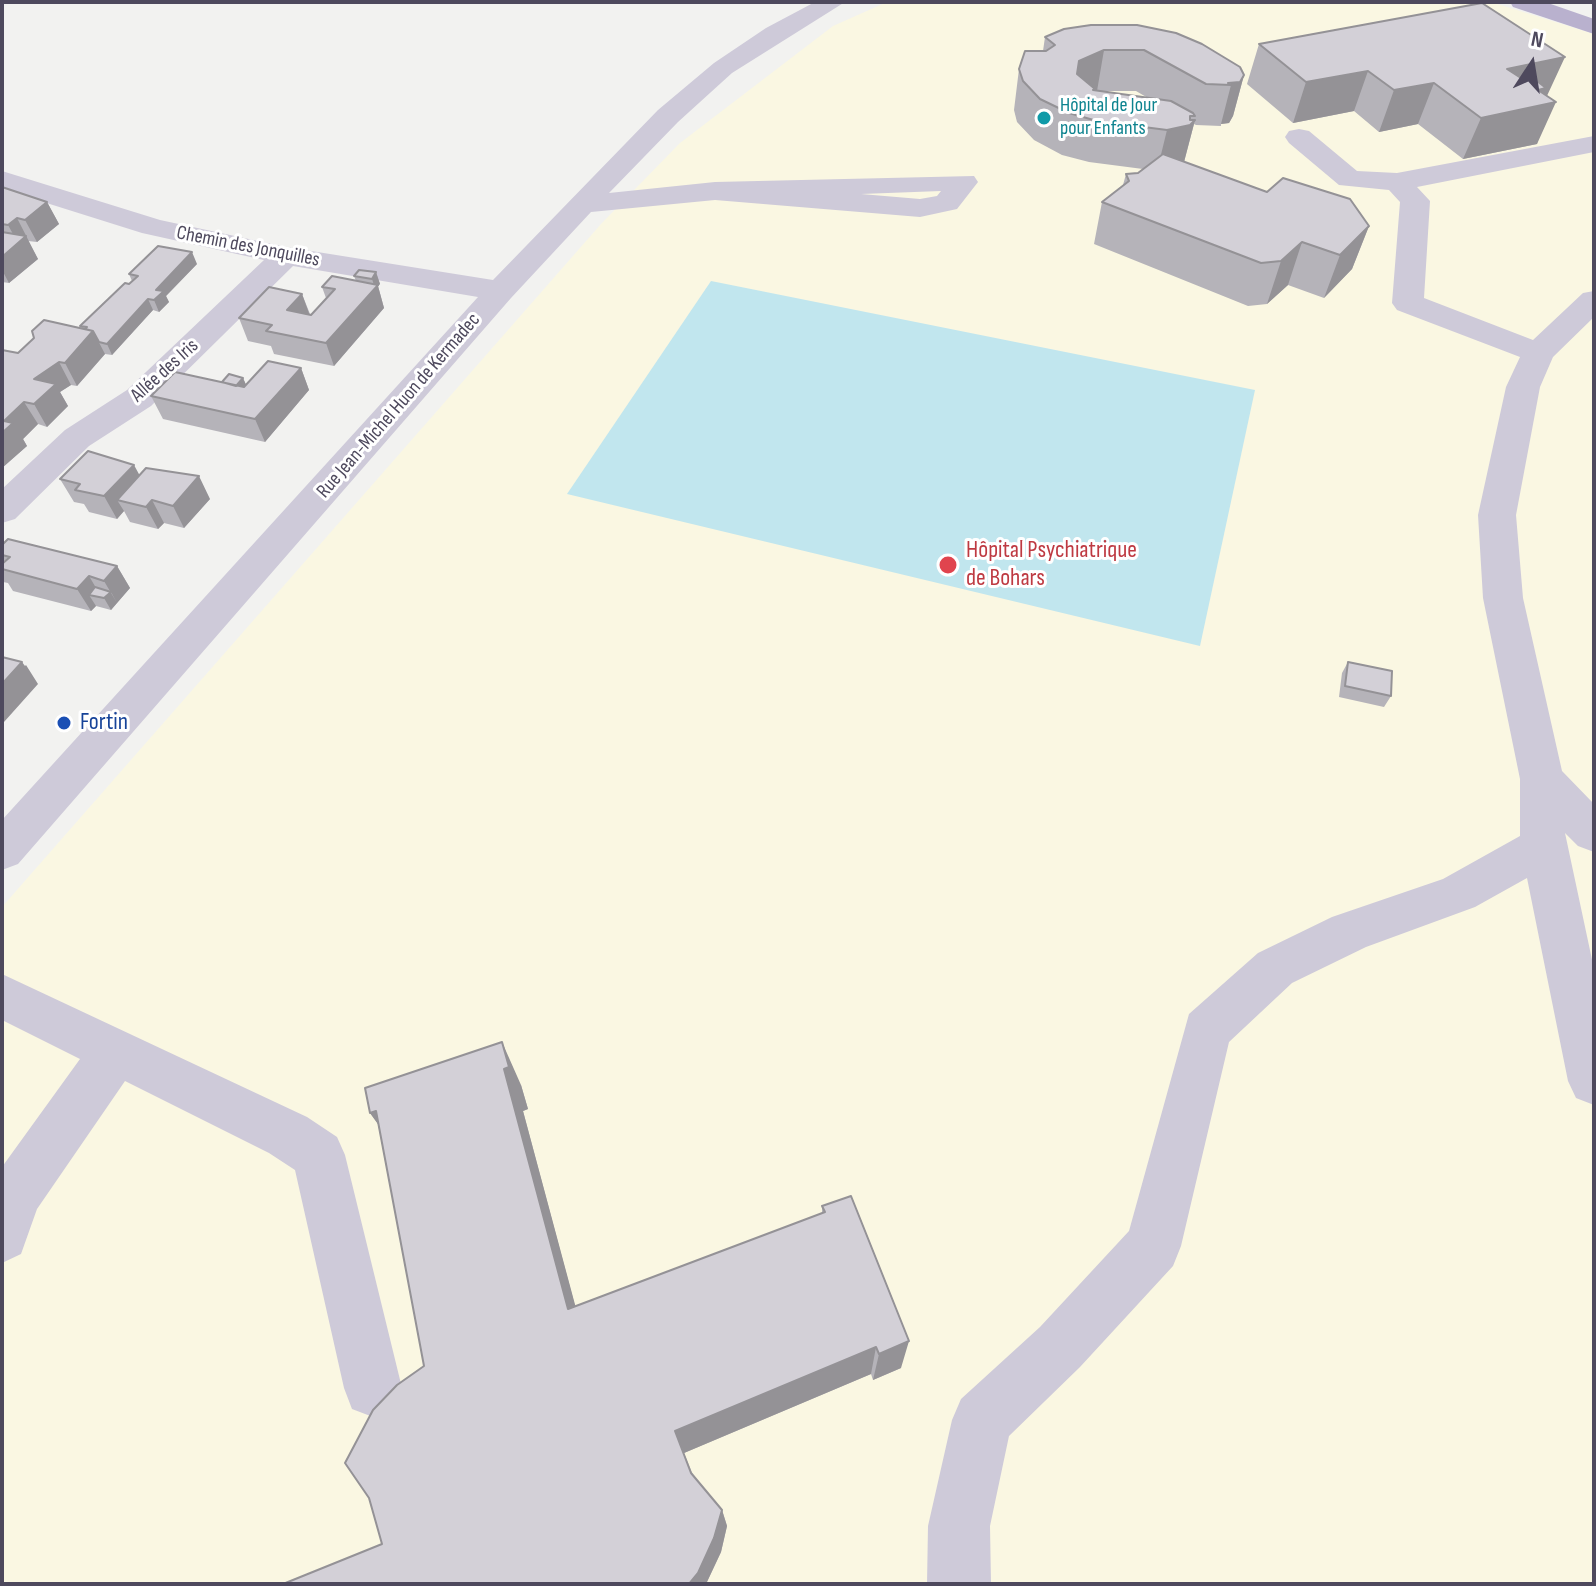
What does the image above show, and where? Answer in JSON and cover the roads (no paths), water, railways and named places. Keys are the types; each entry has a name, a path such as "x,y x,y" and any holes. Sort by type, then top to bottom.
{"main road":[{"path":"1522,2 1594,27"},
{"path":"1565,2 1594,11"}],"street":[{"name":"Rue Jean-Michel Huon de Kermadec","path":"2,851 500,291 668,116 723,68 775,33 833,2"},
{"path":"1299,137 1349,179 1397,182 1592,144"},
{"name":"Chemin des Jonquilles","path":"3,181 153,227 286,256 500,291"},
{"path":"582,204 715,191 964,182 947,203 920,208 715,191"},
{"path":"1397,182 1415,201 1408,303 1538,353"},
{"name":"Allée des Iris","path":"2,510 77,438 139,398 286,256"},
{"path":"1594,300 1538,353 1523,387 1497,515 1503,598 1542,779 1543,846 1594,1081"},
{"path":"1542,779 1594,833"},
{"path":"959,1584 959,1526 982,1420 1060,1347 1153,1246 1207,1030 1275,968 1349,932 1459,893 1543,846"},
{"path":"2,996 288,1135 318,1155 373,1388"},
{"path":"2,1235 14,1196 77,1102 116,1053"}],"place":[{"name":"Hôpital de Jour pour Enfants","path":"1044,118"},
{"name":"Hôpital Psychiatrique de Bohars","path":"948,565"},
{"name":"Fortin","path":"64,723"}]}
